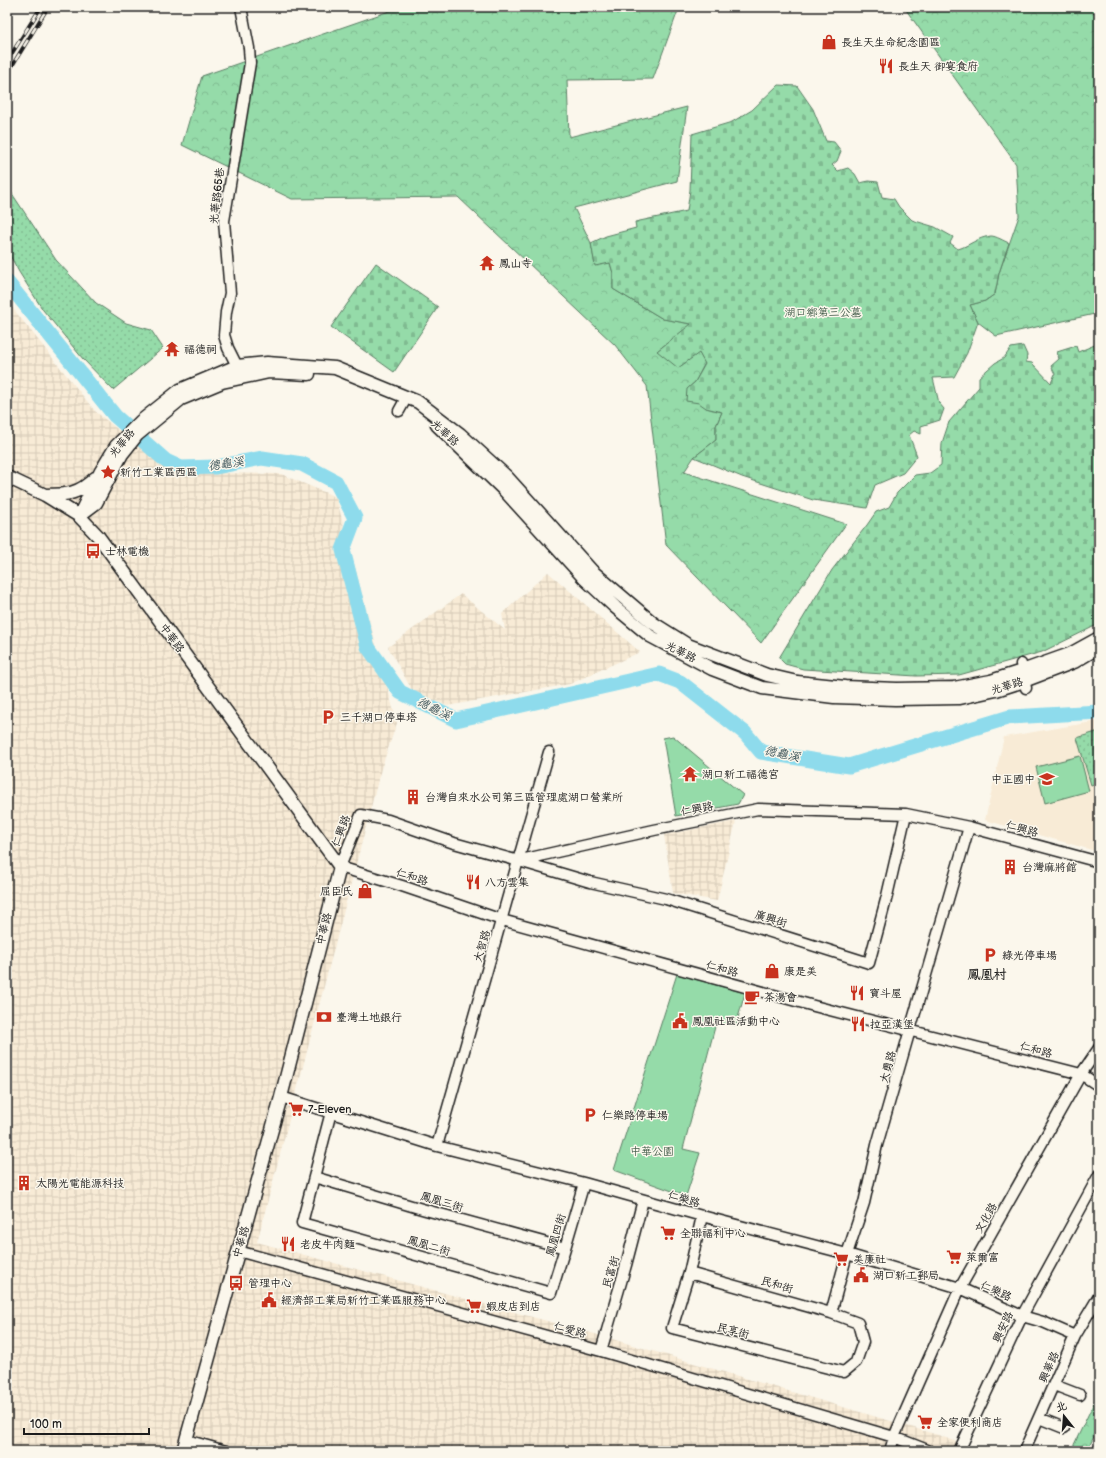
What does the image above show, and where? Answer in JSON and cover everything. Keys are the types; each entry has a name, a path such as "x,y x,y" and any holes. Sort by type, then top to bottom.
{"street":[{"name":"光華路65巷","path":"241,7 249,48 250,63 224,220 230,293 226,312 224,335 228,348 242,378"},
{"name":"光華路","path":"78,516 96,504 131,437 180,390 237,366 267,363 335,368 418,402 460,434 507,477 592,571 634,603 653,623 688,645 767,675 797,682 852,687 897,689 954,688 1023,676 1074,662 1099,647"},
{"name":"光華路","path":"141,426 181,399 222,382 269,372 333,375 401,407 415,406 436,425 584,578 615,607 650,636 712,669 762,688 834,697 960,698 996,690 1070,654 1099,638"},
{"name":"光華路","path":"78,516 101,471 116,446 131,437"},
{"path":"45,495 63,495 81,489 101,471"},
{"name":"中華路","path":"7,477 45,495 78,516 102,542 340,867 281,1096 184,1445"},
{"name":"大智路","path":"437,1146 549,752"},
{"name":"仁興路","path":"340,867 361,815 388,820 454,843 518,861 646,832 758,809 906,814 969,827 1099,862"},
{"name":"廣興街","path":"518,861 590,882 666,899 869,962 887,896 906,814"},
{"name":"大勇路","path":"831,1313 847,1254 864,1203 877,1145 969,827"},
{"name":"仁和路","path":"340,867 402,886 502,920 792,1000 1081,1074 1099,1086"},
{"name":"文化路","path":"890,1451 894,1437 960,1288 1081,1074 1099,1048"},
{"name":"仁樂路","path":"281,1096 437,1146 584,1183 847,1254 960,1288 1022,1316 1043,1322 1075,1336"},
{"path":"314,1177 331,1112"},
{"name":"興安路","path":"959,1451 1022,1316 1099,1175"},
{"name":"鳳凰二街","path":"314,1177 302,1223 551,1293"},
{"name":"鳳凰三街","path":"314,1177 422,1209 565,1248"},
{"name":"鳳凰四街","path":"551,1293 584,1183"},
{"name":"民富街","path":"600,1351 626,1265 643,1200"},
{"name":"民享街","path":"702,1216 689,1273 672,1328 844,1372 856,1362 863,1342 858,1323"},
{"name":"仁愛路","path":"238,1251 600,1351 894,1437"},
{"name":"民和街","path":"689,1273 831,1313 858,1323"},
{"name":"興華路","path":"1025,1451 1075,1336 1099,1296"},
{"path":"1054,1385 1080,1395"},
{"path":"1039,1418 1064,1428"},
{"path":"894,1437 930,1451"},
{"path":"184,1445 226,1451"}],"shaded area":[{"path":"7,301 95,411 170,472 281,474 336,497 397,723 381,769 257,1242 595,1334 938,1435 982,1451 7,1451"},
{"path":"548,572 640,652 570,684 447,706 412,690 388,647 461,594 505,630 502,614"},
{"name":"中正國中","path":"1099,721 1099,852 985,820 1004,737"},
{"path":"736,821 717,901 673,893 664,835"}],"green space":[{"path":"401,7 681,7 679,8 653,79 567,80 569,137 687,107 677,181 574,208 591,243 595,265 610,263 613,273 613,289 663,319 692,324 657,351 699,353 705,363 695,382 687,389 706,408 722,412 716,426 716,440 694,457 684,472 846,524 761,643 666,545 647,386 615,345 458,197 292,199 182,145 202,76"},
{"path":"904,7 1099,7 1099,313 996,336 978,322 970,305 985,301 995,294 999,273 1019,216 1016,164"},
{"name":"湖口鄉第三公墓","path":"778,85 797,86 813,109 826,141 834,142 841,151 837,161 832,165 838,171 848,168 855,174 860,183 869,181 878,182 882,197 894,199 899,207 912,220 935,227 953,237 950,243 958,249 982,238 991,236 1009,243 999,273 995,294 985,301 970,305 978,322 967,353 954,377 933,378 939,403 944,409 940,420 921,426 921,434 914,431 909,435 917,456 903,473 875,485 867,508 813,500 742,477 694,457 716,440 716,426 722,412 706,408 699,403 686,401 687,389 695,382 705,364 699,353 678,368 657,351 691,324 663,319 613,289 613,273 610,263 595,266 591,243 606,236 636,228 635,222 687,211 690,190 692,134 732,122 752,110"},
{"path":"7,186 56,260 96,303 126,323 151,330 163,348 113,390 83,359 43,310 7,250"},
{"path":"376,263 438,307 394,372 331,327"},
{"path":"1097,344 1099,346 1099,603 1097,613 1099,624 1042,652 959,675 916,676 803,669 785,664 779,658 832,570 876,512 889,507 897,493 915,475 930,473 941,465 942,443 949,422 979,387 979,377 995,363 1004,358 1011,348 1023,346 1027,355 1026,362 1032,363 1051,383 1055,374 1051,366 1059,359 1057,352 1076,346 1078,352"},
{"path":"1099,731 1099,782 1091,785 1077,738"},
{"path":"673,736 743,795 738,804 676,816 663,738"},
{"path":"1080,756 1089,791 1045,803 1036,767"},
{"name":"中華公園","path":"677,974 745,993 736,1025 716,1023 683,1149 700,1153 686,1196 614,1170"},
{"path":"1099,1392 1099,1426 1087,1451 1071,1451"}],"waterway":[{"name":"德龜溪","path":"7,282 115,416 166,461 181,468 216,467 262,458 302,464 336,482 355,518 343,550 368,647 400,692 456,720 659,674 680,682 745,733 761,752 849,766 1010,717 1099,712"}],"railway":[{"path":"7,61 41,7"},
{"path":"7,74 48,7"}],"place":[{"name":"長生天生命紀念園區","path":"829,42"},
{"name":"長生天 御宴食府","path":"886,66"},
{"name":"鳳山寺","path":"487,263"},
{"name":"福德祠","path":"172,349"},
{"name":"新竹工業區西區","path":"108,472"},
{"name":"士林電機","path":"93,551"},
{"name":"三千湖口停車塔","path":"328,717"},
{"name":"湖口新工福德宮","path":"690,774"},
{"name":"中正國中","path":"1047,779"},
{"name":"台灣自來水公司第三區管理處湖口營業所","path":"413,797"},
{"name":"台灣麻將館","path":"1010,867"},
{"name":"八方雲集","path":"473,882"},
{"name":"屈臣氏","path":"365,891"},
{"name":"綠光停車場","path":"990,955"},
{"name":"康是美","path":"772,971"},
{"name":"寶斗屋","path":"857,993"},
{"name":"茶湯會","path":"752,997"},
{"name":"臺灣土地銀行","path":"324,1017"},
{"name":"鳳凰社區活動中心","path":"680,1021"},
{"name":"拉亞漢堡","path":"858,1024"},
{"name":"7-Eleven","path":"296,1109"},
{"name":"仁樂路停車場","path":"590,1115"},
{"name":"太陽光電能源科技","path":"24,1183"},
{"name":"全聯福利中心","path":"668,1233"},
{"name":"老皮牛肉麵","path":"288,1244"},
{"name":"萊爾富","path":"954,1257"},
{"name":"美廉社","path":"841,1259"},
{"name":"湖口新工郵局","path":"861,1275"},
{"name":"管理中心","path":"236,1283"},
{"name":"經濟部工業局新竹工業區服務中心","path":"269,1300"},
{"name":"蝦皮店到店","path":"474,1306"},
{"name":"全家便利商店","path":"925,1422"}],"district":[{"name":"鳳凰村","path":"987,975"}]}
